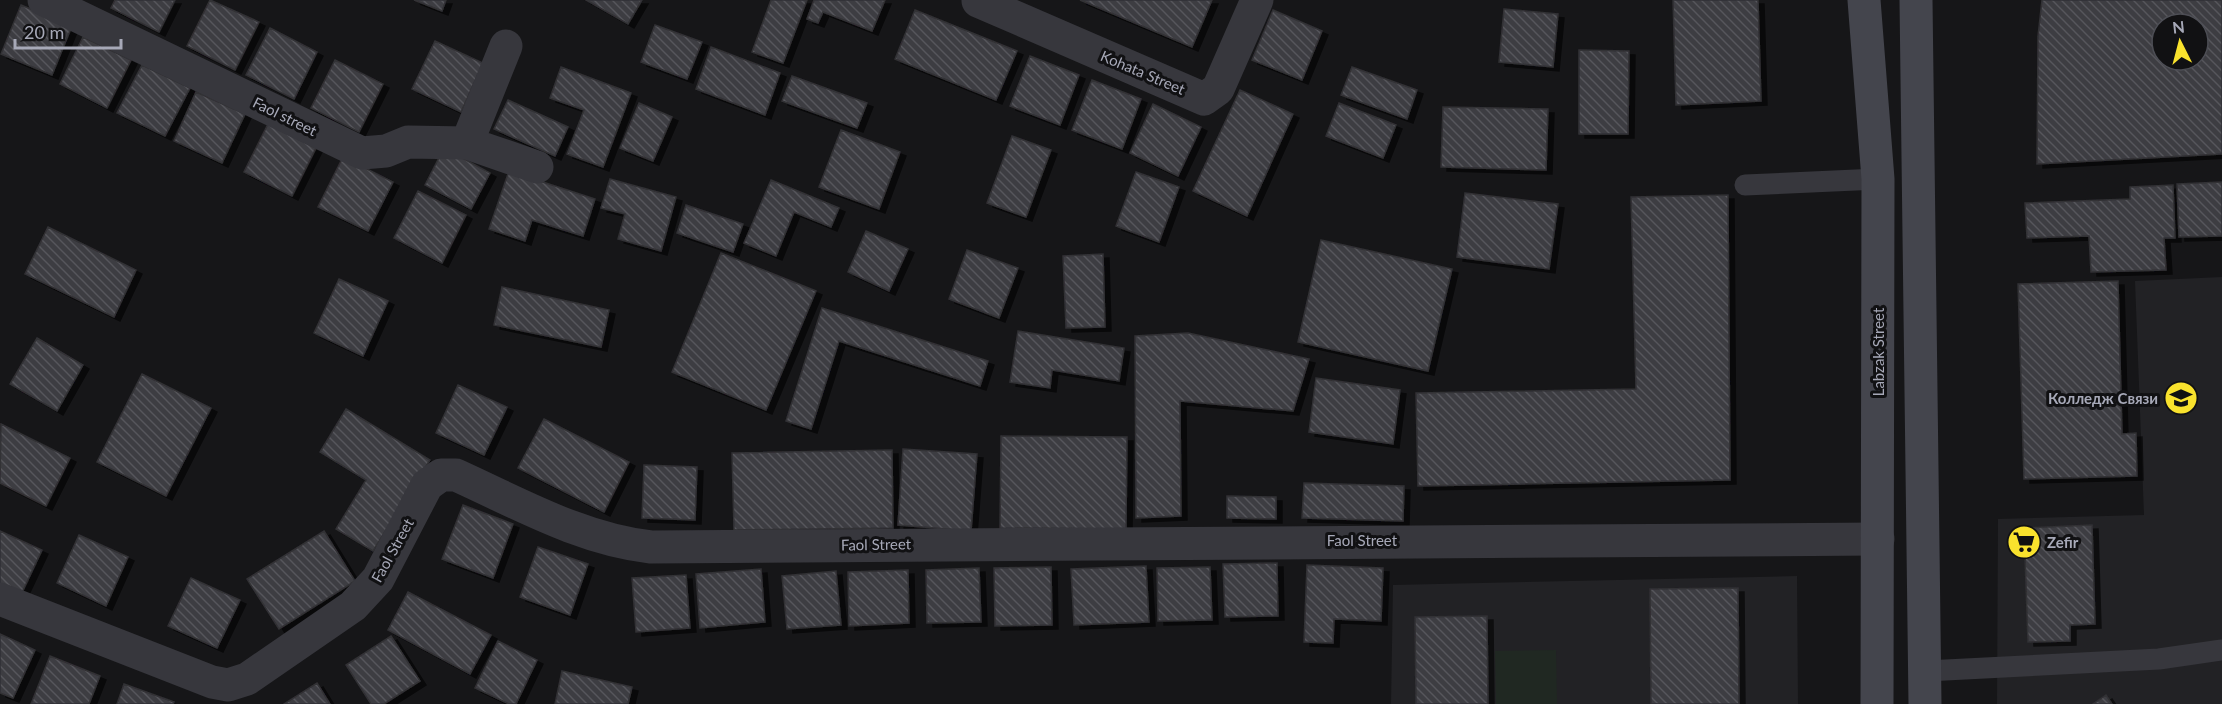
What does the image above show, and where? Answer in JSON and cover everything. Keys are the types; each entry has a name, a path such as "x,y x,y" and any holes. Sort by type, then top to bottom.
{"main road":[{"name":"Labzak Street","path":"1864,0 1878,178 1877,704"},
{"path":"1916,0 1925,704"}],"street":[{"name":"Faol street","path":"44,0 362,153 386,151 408,142 467,143 537,167"},
{"name":"Kohata Street","path":"978,1 1204,99 1218,89 1257,0"},
{"path":"467,143 506,46"},
{"name":"Faol Street","path":"0,598 212,682 228,685 247,679 353,606 368,593 378,579 427,485 441,475 456,475 590,536 618,543 651,547 1878,539"}],"lane":[{"path":"1745,185 1878,178"},
{"path":"1926,671 2159,659 2222,650"}],"shaded area":[{"name":"Колледж Связи","path":"2222,277 2222,704 1997,704 1998,519 2144,515 2135,281"},
{"path":"1797,576 1798,704 1391,704 1393,585"},
{"path":"1556,650 1557,704 1496,704 1495,651"}],"building":[{"path":"115,0 175,0 159,32 111,8"},
{"path":"210,0 259,22 235,70 187,46"},
{"path":"414,0 446,0 442,11"},
{"path":"586,0 642,0 628,24"},
{"path":"771,0 807,0 783,63 752,52"},
{"path":"814,0 885,0 872,31 823,12 818,23 807,19"},
{"path":"1080,0 1212,0 1192,47"},
{"path":"1673,0 1758,0 1761,101 1676,105"},
{"path":"2042,0 2222,0 2222,154 2037,164 2038,36"},
{"path":"21,5 72,26 52,75 1,54"},
{"path":"1504,9 1558,14 1553,67 1499,62"},
{"path":"915,10 1017,51 996,100 895,59"},
{"path":"1273,10 1322,31 1302,80 1252,60"},
{"path":"655,25 702,42 687,79 641,62"},
{"path":"270,28 317,52 294,99 246,75"},
{"path":"83,37 131,60 107,108 60,84"},
{"path":"435,41 483,63 461,112 412,89"},
{"path":"711,47 780,73 765,115 696,89"},
{"path":"1579,50 1629,51 1628,134 1579,134"},
{"path":"1030,56 1079,75 1060,125 1010,106"},
{"path":"335,60 383,84 359,132 311,108"},
{"path":"142,65 190,88 165,136 117,113"},
{"path":"561,67 631,93 603,167 567,154 584,110 550,98"},
{"path":"1352,67 1417,90 1407,119 1341,95"},
{"path":"792,76 867,103 857,128 782,101"},
{"path":"1092,80 1141,99 1122,149 1072,130"},
{"path":"1240,90 1293,114 1247,216 1193,191"},
{"path":"196,92 245,114 222,163 174,141"},
{"path":"508,100 568,127 555,156 494,129"},
{"path":"639,103 672,117 653,161 620,148"},
{"path":"1339,103 1396,125 1383,158 1326,136"},
{"path":"1153,104 1201,127 1178,176 1130,153"},
{"path":"1443,107 1548,109 1546,170 1441,167"},
{"path":"268,124 316,148 292,196 244,172"},
{"path":"841,130 900,152 879,209 819,187"},
{"path":"1012,136 1051,150 1026,217 987,203"},
{"path":"444,148 490,173 471,209 425,185"},
{"path":"343,157 393,182 368,231 318,207"},
{"path":"509,171 595,199 583,236 532,220 525,241 489,229"},
{"path":"1136,172 1179,187 1159,242 1116,226"},
{"path":"610,179 676,197 661,251 618,239 625,214 601,208"},
{"path":"771,180 839,208 831,227 794,212 776,256 744,243"},
{"path":"2222,182 2222,236 2179,237 2177,184"},
{"path":"2173,185 2175,238 2164,238 2166,270 2091,272 2089,236 2027,238 2025,203 2130,199 2130,187"},
{"path":"418,191 466,215 442,263 394,238"},
{"path":"1465,193 1558,204 1549,269 1457,257"},
{"path":"1728,195 1730,480 1418,486 1416,393 1636,389 1631,197"},
{"path":"686,205 743,224 733,252 677,233"},
{"path":"48,227 136,270 114,317 25,274"},
{"path":"866,231 908,249 889,291 848,272"},
{"path":"1321,240 1452,269 1428,371 1298,342"},
{"path":"967,250 1018,268 999,318 949,299"},
{"path":"721,253 816,291 766,410 672,372"},
{"path":"1103,254 1105,327 1066,328 1063,256"},
{"path":"339,279 388,301 363,356 314,333"},
{"path":"2118,281 2122,434 2136,433 2137,476 2024,479 2018,284"},
{"path":"502,287 609,310 601,347 494,325"},
{"path":"822,308 988,361 980,386 839,341 811,429 786,421"},
{"path":"1018,331 1124,348 1119,381 1052,370 1050,388 1010,382"},
{"path":"1188,333 1309,359 1293,411 1180,401 1181,516 1136,518 1135,336"},
{"path":"37,338 83,365 57,411 10,384"},
{"path":"142,374 211,408 166,496 97,462"},
{"path":"1316,378 1400,390 1393,444 1309,432"},
{"path":"458,385 507,407 484,455 436,433"},
{"path":"346,409 430,460 373,551 336,529 366,480 320,452"},
{"path":"544,419 629,462 604,512 518,468"},
{"path":"1,424 70,458 46,506 0,483"},
{"path":"1001,436 1127,437 1126,529 1000,528"},
{"path":"903,449 977,454 971,531 898,525"},
{"path":"892,450 893,528 734,530 732,453"},
{"path":"644,465 697,467 695,520 642,518"},
{"path":"1304,483 1404,486 1403,521 1302,518"},
{"path":"1227,496 1276,497 1276,519 1227,518"},
{"path":"463,505 513,524 493,578 442,559"},
{"path":"2092,525 2095,624 2070,625 2070,641 2028,642 2024,528"},
{"path":"0,531 42,550 19,599 0,590"},
{"path":"324,531 355,581 279,629 247,579"},
{"path":"79,535 128,557 106,606 57,583"},
{"path":"538,547 588,564 570,615 520,597"},
{"path":"1277,563 1278,616 1225,617 1223,564"},
{"path":"1307,565 1383,568 1381,621 1334,619 1333,643 1304,642"},
{"path":"1146,566 1149,622 1074,625 1071,569"},
{"path":"1051,567 1052,625 995,626 994,568"},
{"path":"1210,567 1212,620 1158,621 1157,568"},
{"path":"979,568 981,622 927,623 926,570"},
{"path":"761,569 765,622 700,628 696,574"},
{"path":"908,570 909,623 849,626 848,572"},
{"path":"836,571 841,625 787,629 782,576"},
{"path":"686,575 690,628 636,632 632,578"},
{"path":"191,578 240,600 217,648 168,626"},
{"path":"1738,588 1739,704 1651,704 1650,589"},
{"path":"408,592 491,635 470,674 388,630"},
{"path":"1487,616 1488,704 1416,704 1415,617"},
{"path":"0,634 35,650 13,698 0,693"},
{"path":"391,636 420,681 384,704 371,704 346,665"},
{"path":"498,641 537,660 516,704 509,704 475,688"},
{"path":"50,656 100,676 89,704 31,704"},
{"path":"562,671 632,687 628,704 555,704"},
{"path":"317,683 330,704 284,704"},
{"path":"124,684 174,702 173,704 117,704"},
{"path":"2106,695 2112,704 2093,704"}],"place":[{"name":"Колледж Связи","path":"2181,398"},
{"name":"Zefir","path":"2024,542"}]}
